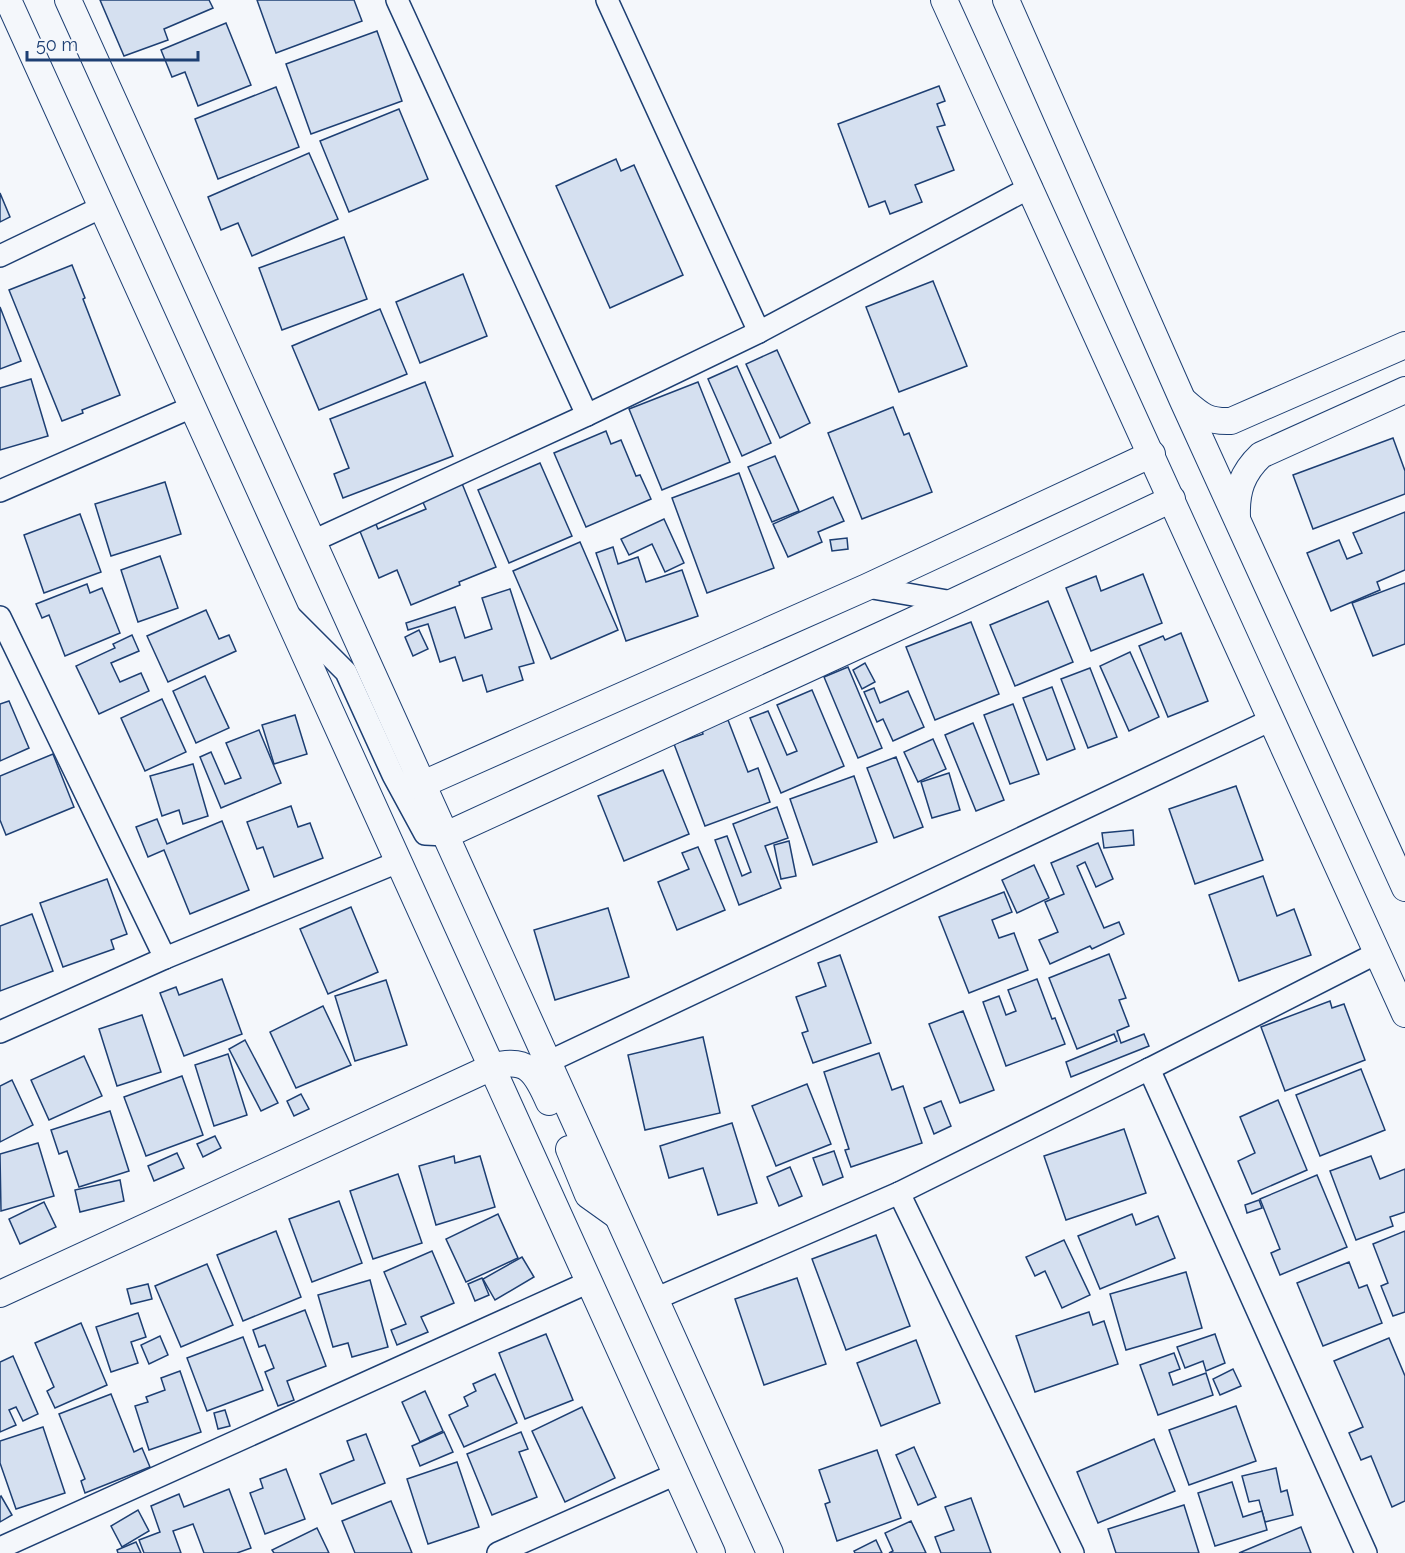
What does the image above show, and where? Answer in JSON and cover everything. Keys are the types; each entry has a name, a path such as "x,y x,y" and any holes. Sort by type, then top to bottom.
{"street":[{"path":"8,0 712,1553"},
{"path":"69,0 770,1553"},
{"path":"397,0 587,415"},
{"path":"607,0 759,332"},
{"path":"945,0 1405,1014"},
{"path":"1007,0 1184,401 1405,888"},
{"path":"313,541 587,415 759,332 1030,187"},
{"path":"0,256 102,207"},
{"path":"1184,401 1203,417 1217,422 1232,421 1405,345"},
{"path":"1237,517 1240,483 1249,466 1261,455 1405,390"},
{"path":"1268,406 1258,416 1253,426 1253,435 1260,444 1270,447 1283,444"},
{"path":"0,491 192,407"},
{"path":"423,784 867,587 1152,454"},
{"path":"284,610 346,672 393,775 425,834 446,834 1172,499"},
{"path":"867,587 953,602"},
{"path":"0,617 165,958"},
{"path":"548,1062 1271,720"},
{"path":"0,1032 165,958 398,862"},
{"path":"655,1299 899,1193 1377,953"},
{"path":"0,1294 492,1067 506,1063 526,1065 539,1079 588,1195 618,1216"},
{"path":"1149,1069 1366,1553"},
{"path":"899,1193 1073,1553"},
{"path":"0,1548 589,1282"},
{"path":"498,1553 676,1474"}],"building":[{"path":"100,0 209,0 213,8 164,29 168,40 124,56"},
{"path":"257,0 354,0 362,21 276,53"},
{"path":"226,23 251,85 198,106 185,72 172,77 161,50"},
{"path":"377,31 402,101 311,134 286,64"},
{"path":"939,86 945,101 937,104 945,125 937,127 954,170 915,185 922,202 890,214 885,201 869,207 838,124"},
{"path":"276,87 299,147 218,179 195,119"},
{"path":"399,109 428,179 349,212 320,141"},
{"path":"309,153 338,219 252,256 238,223 221,230 208,197"},
{"path":"616,159 621,171 634,165 683,275 610,308 556,186"},
{"path":"0,193 10,217 0,222"},
{"path":"344,237 367,299 282,330 259,268"},
{"path":"72,265 120,395 82,410 83,413 62,421 9,290"},
{"path":"463,274 487,336 420,363 396,302"},
{"path":"933,281 967,366 899,392 866,307"},
{"path":"0,307 21,361 0,369"},
{"path":"380,309 407,374 319,410 292,346"},
{"path":"777,350 810,423 780,438 746,364"},
{"path":"737,366 771,443 742,456 708,379"},
{"path":"31,379 48,436 0,450 0,388"},
{"path":"425,382 453,456 343,498 334,474 349,468 330,419"},
{"path":"698,382 730,462 662,490 629,409"},
{"path":"893,407 904,435 909,433 932,492 862,519 828,433"},
{"path":"606,431 611,444 621,440 636,476 640,475 651,499 586,527 554,453"},
{"path":"1393,438 1405,471 1405,494 1313,529 1293,475"},
{"path":"775,456 799,511 772,522 748,467"},
{"path":"540,463 572,536 509,563 478,490"},
{"path":"739,473 774,568 707,593 672,498"},
{"path":"461,481 496,567 411,605 397,570 379,578 359,529 375,522 378,529 426,509 421,498"},
{"path":"165,482 181,534 111,556 95,504"},
{"path":"833,497 844,521 818,532 822,542 788,557 773,524"},
{"path":"1405,512 1405,570 1377,582 1380,590 1331,611 1307,553 1339,540 1347,559 1362,553 1353,533"},
{"path":"80,514 101,572 44,593 24,535"},
{"path":"664,519 684,563 665,572 652,544 629,555 621,539"},
{"path":"847,538 848,549 832,551 830,540"},
{"path":"580,542 618,630 551,659 513,571"},
{"path":"613,547 618,564 638,557 646,582 682,570 698,616 626,641 596,553"},
{"path":"160,556 178,608 138,622 121,570"},
{"path":"1143,574 1162,623 1091,651 1066,588 1096,576 1101,591"},
{"path":"1405,583 1405,644 1373,656 1352,603"},
{"path":"87,584 90,593 102,588 120,633 65,656 49,615 42,618 36,604"},
{"path":"510,589 534,663 519,667 523,680 487,692 482,675 463,681 455,657 440,662 428,624 408,630 406,623 455,607 465,638 492,629 482,598"},
{"path":"1048,601 1073,662 1015,686 990,625"},
{"path":"206,610 219,639 229,635 236,651 168,682 147,636"},
{"path":"971,622 999,694 935,720 906,647"},
{"path":"419,630 428,649 413,656 405,637"},
{"path":"1181,633 1208,701 1168,717 1139,646 1163,636 1165,640"},
{"path":"132,635 139,651 111,663 120,682 141,673 149,691 99,714 76,666 115,648 113,644"},
{"path":"1130,652 1159,717 1129,731 1100,666"},
{"path":"865,663 875,682 862,689 853,670"},
{"path":"848,667 882,748 858,758 824,677"},
{"path":"1090,668 1117,737 1088,748 1061,679"},
{"path":"205,676 229,728 196,743 173,691"},
{"path":"1052,687 1075,749 1047,760 1023,698"},
{"path":"874,688 880,703 908,691 924,727 893,741 883,719 877,722 864,692"},
{"path":"812,690 844,766 781,793 750,718 768,711 787,755 797,751 777,705"},
{"path":"162,699 186,752 145,771 121,718"},
{"path":"9,701 29,748 0,761 0,704"},
{"path":"1013,704 1039,774 1010,784 984,715"},
{"path":"295,715 307,754 274,764 262,725"},
{"path":"728,720 748,772 758,768 770,802 705,826 674,744 703,734 702,730"},
{"path":"973,723 1004,800 976,811 945,735"},
{"path":"259,730 281,783 221,808 200,757 211,752 225,784 241,778 226,743"},
{"path":"933,739 946,769 918,782 904,752"},
{"path":"53,754 74,807 6,835 0,820 0,776"},
{"path":"896,757 923,827 894,838 867,768"},
{"path":"193,764 208,816 183,824 179,810 162,816 150,776"},
{"path":"663,770 689,834 624,861 598,796"},
{"path":"949,773 960,810 932,818 921,782"},
{"path":"854,776 877,842 813,865 790,799"},
{"path":"1236,786 1263,860 1195,884 1169,809"},
{"path":"291,806 298,827 310,823 323,858 274,877 263,847 257,849 247,822"},
{"path":"777,807 788,838 765,846 781,888 739,905 715,840 727,836 742,876 751,872 733,824"},
{"path":"157,819 167,844 222,821 249,890 190,914 164,850 148,857 136,827"},
{"path":"1133,830 1134,845 1104,848 1102,833"},
{"path":"789,841 796,876 781,879 774,845"},
{"path":"1098,843 1113,879 1096,887 1085,862 1077,866 1104,928 1119,922 1124,934 1092,949 1090,946 1050,964 1039,940 1058,932 1045,902 1064,894 1051,863"},
{"path":"698,847 725,910 677,930 658,882 689,869 682,853"},
{"path":"1034,865 1049,898 1017,913 1002,880"},
{"path":"1263,876 1277,916 1294,909 1311,955 1239,981 1209,895"},
{"path":"107,879 127,934 111,940 114,949 63,967 40,903"},
{"path":"1004,892 1012,912 992,920 999,938 1014,933 1028,970 969,993 939,917"},
{"path":"351,907 378,972 328,994 300,929"},
{"path":"608,908 629,977 555,1000 534,930"},
{"path":"32,914 53,971 0,991 0,926"},
{"path":"1109,954 1126,998 1119,1000 1129,1026 1117,1031 1121,1043 1144,1034 1149,1046 1071,1077 1066,1062 1117,1041 1114,1034 1077,1049 1049,978"},
{"path":"840,955 871,1043 813,1063 802,1033 808,1031 796,997 826,986 818,963"},
{"path":"222,979 242,1034 184,1056 160,993 176,987 179,995"},
{"path":"1037,979 1052,1019 1055,1018 1065,1044 1006,1066 983,1002 999,996 1006,1015 1016,1011 1008,990"},
{"path":"386,980 407,1045 355,1061 335,996"},
{"path":"1330,1001 1332,1008 1344,1004 1365,1060 1285,1091 1261,1027"},
{"path":"323,1006 351,1065 296,1088 270,1032"},
{"path":"963,1011 994,1090 960,1103 929,1024"},
{"path":"142,1015 161,1072 117,1086 99,1029"},
{"path":"703,1037 720,1113 645,1130 628,1055"},
{"path":"245,1040 278,1103 261,1111 229,1049"},
{"path":"879,1053 892,1090 903,1086 922,1143 851,1167 845,1150 849,1149 824,1072"},
{"path":"228,1054 247,1115 214,1126 195,1065"},
{"path":"84,1056 102,1096 49,1120 31,1080"},
{"path":"1361,1069 1385,1130 1320,1156 1296,1095"},
{"path":"182,1076 203,1135 146,1156 124,1097"},
{"path":"12,1080 33,1125 0,1142 0,1086"},
{"path":"807,1084 831,1144 776,1166 752,1106"},
{"path":"301,1094 309,1109 294,1116 287,1101"},
{"path":"1278,1100 1307,1170 1252,1194 1238,1161 1255,1153 1240,1117"},
{"path":"941,1101 951,1126 934,1134 924,1108"},
{"path":"110,1111 129,1171 79,1187 67,1151 59,1154 51,1130"},
{"path":"732,1123 757,1203 718,1215 703,1168 669,1178 660,1146"},
{"path":"1124,1129 1146,1193 1066,1220 1044,1156"},
{"path":"215,1136 221,1148 203,1157 197,1144"},
{"path":"38,1143 54,1196 1,1211 0,1154"},
{"path":"834,1151 843,1177 823,1185 813,1158"},
{"path":"177,1153 184,1168 154,1181 148,1166"},
{"path":"454,1156 455,1163 480,1156 495,1207 436,1225 419,1166"},
{"path":"1371,1156 1380,1179 1405,1169 1405,1212 1390,1217 1393,1226 1356,1240 1330,1171"},
{"path":"790,1167 802,1196 779,1206 767,1177"},
{"path":"398,1174 422,1243 373,1259 350,1191"},
{"path":"1317,1175 1347,1247 1280,1275 1271,1253 1280,1249 1260,1199"},
{"path":"120,1180 124,1201 80,1212 75,1190"},
{"path":"1259,1200 1262,1208 1247,1213 1245,1205"},
{"path":"339,1201 362,1263 312,1282 289,1219"},
{"path":"44,1202 56,1227 20,1244 9,1219"},
{"path":"498,1214 518,1258 466,1282 446,1239"},
{"path":"1132,1214 1136,1225 1158,1216 1175,1258 1100,1289 1078,1236"},
{"path":"276,1231 301,1297 243,1321 217,1255"},
{"path":"1405,1231 1405,1312 1393,1316 1381,1286 1388,1283 1373,1244"},
{"path":"876,1235 910,1326 846,1350 812,1259"},
{"path":"1064,1240 1090,1295 1062,1308 1045,1271 1035,1276 1026,1257"},
{"path":"432,1251 454,1303 421,1317 428,1332 397,1345 391,1330 406,1324 384,1272"},
{"path":"522,1257 534,1277 495,1300 483,1279"},
{"path":"1349,1262 1359,1288 1367,1285 1382,1323 1323,1346 1297,1283"},
{"path":"207,1264 233,1325 181,1347 155,1286"},
{"path":"1186,1272 1202,1328 1126,1350 1110,1294"},
{"path":"482,1278 489,1295 475,1301 468,1284"},
{"path":"797,1278 826,1364 764,1385 735,1299"},
{"path":"370,1280 388,1347 352,1357 348,1343 333,1347 318,1295"},
{"path":"148,1284 152,1299 131,1304 127,1289"},
{"path":"305,1310 326,1366 287,1381 294,1400 278,1406 265,1372 274,1368 265,1345 259,1347 253,1330"},
{"path":"1089,1312 1093,1325 1104,1321 1118,1364 1035,1392 1016,1336"},
{"path":"138,1313 146,1337 131,1342 138,1363 111,1372 96,1327"},
{"path":"81,1323 107,1385 55,1408 47,1391 54,1387 35,1343"},
{"path":"546,1334 573,1400 525,1419 499,1353"},
{"path":"1215,1334 1225,1363 1206,1371 1203,1361 1185,1368 1177,1347"},
{"path":"160,1336 168,1355 149,1364 141,1345"},
{"path":"243,1337 263,1390 207,1411 187,1358"},
{"path":"1389,1338 1405,1376 1405,1501 1392,1507 1371,1456 1361,1460 1349,1433 1363,1427 1334,1361"},
{"path":"916,1340 940,1403 881,1426 857,1363"},
{"path":"1174,1353 1180,1369 1169,1373 1173,1385 1206,1373 1213,1395 1158,1415 1140,1365"},
{"path":"13,1356 38,1414 23,1421 16,1407 9,1410 16,1425 0,1432 0,1362"},
{"path":"1233,1369 1241,1386 1220,1395 1213,1379"},
{"path":"180,1371 201,1432 149,1450 135,1406 148,1402 146,1397 165,1390 161,1378"},
{"path":"495,1374 517,1423 464,1447 449,1415 468,1406 464,1397 476,1391 473,1384"},
{"path":"425,1391 443,1431 420,1442 402,1402"},
{"path":"111,1394 134,1452 142,1448 150,1467 85,1493 81,1481 85,1479 59,1414"},
{"path":"1236,1406 1256,1461 1189,1485 1169,1430"},
{"path":"582,1407 615,1478 565,1502 532,1431"},
{"path":"225,1410 230,1426 218,1429 214,1413"},
{"path":"43,1427 65,1493 16,1509 0,1463 0,1441"},
{"path":"444,1432 453,1452 420,1466 412,1446"},
{"path":"521,1432 528,1449 519,1452 537,1497 492,1515 467,1454"},
{"path":"366,1434 385,1483 332,1504 320,1474 354,1460 347,1441"},
{"path":"1154,1439 1175,1491 1098,1523 1077,1472"},
{"path":"914,1447 936,1497 918,1505 896,1455"},
{"path":"877,1450 901,1518 837,1541 825,1504 830,1502 819,1470"},
{"path":"457,1462 479,1527 428,1544 407,1479"},
{"path":"1276,1468 1281,1492 1287,1490 1293,1515 1265,1522 1259,1500 1249,1502 1242,1476"},
{"path":"286,1469 305,1519 265,1534 250,1493 263,1488 260,1479"},
{"path":"1232,1482 1243,1517 1262,1511 1267,1530 1215,1546 1198,1493"},
{"path":"229,1489 251,1548 237,1553 204,1553 193,1524 173,1531 181,1553 144,1553 139,1540 160,1532 151,1506 179,1494 184,1507"},
{"path":"0,1497 12,1515 0,1522"},
{"path":"971,1498 991,1553 941,1553 935,1537 954,1530 945,1507"},
{"path":"391,1501 412,1553 355,1553 342,1521"},
{"path":"1184,1505 1199,1553 1116,1553 1108,1529"},
{"path":"138,1510 149,1531 122,1547 111,1526"},
{"path":"911,1521 926,1553 889,1553 893,1551 885,1533"},
{"path":"1301,1527 1311,1553 1239,1553"},
{"path":"317,1528 329,1553 274,1553 272,1550"},
{"path":"876,1540 882,1553 855,1553 854,1551"},
{"path":"136,1542 141,1553 118,1553 117,1550"}]}
